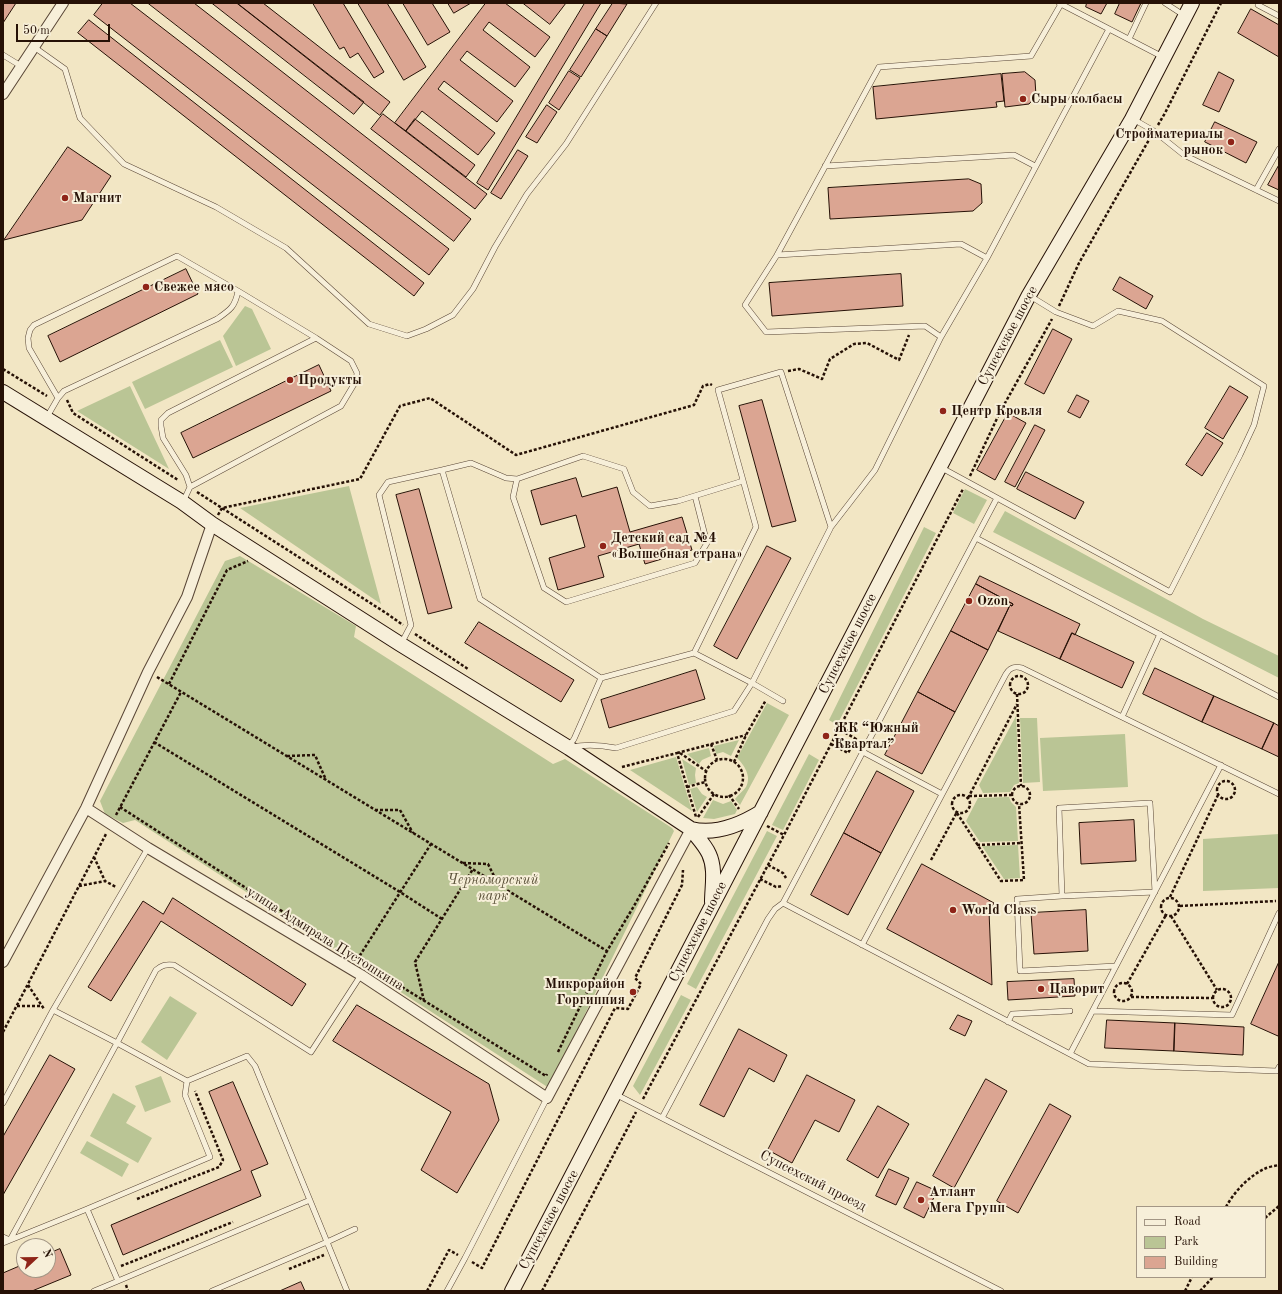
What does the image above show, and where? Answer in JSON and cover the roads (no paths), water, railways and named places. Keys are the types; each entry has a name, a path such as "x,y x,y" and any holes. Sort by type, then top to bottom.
{"main road":[{"name":"Супсехское шоссе","path":"512,1291 1029,295 1132,119 1165,58 1192,3"},
{"path":"3,392 182,502 212,524 400,644 568,748 691,829 705,847 711,861 713,874 712,906"},
{"path":"691,829 709,831 724,828 744,821 761,812"}],"street":[{"path":"3,94 63,3"},
{"path":"3,962 86,808 148,672 187,597 212,524"},
{"name":"улица Адмирала Пустошкина","path":"86,808 148,848 361,975 546,1098"},
{"path":"546,1098 691,829"}],"lane":[{"path":"34,47 65,69 80,118 124,164 216,208 286,248 369,324 407,336 426,329 453,315 473,289 495,247 527,194 566,144 656,3"},
{"path":"1128,39 1146,3"},
{"path":"1165,3 1186,17"},
{"path":"1258,3 1258,5 1279,16"},
{"path":"941,337 925,326 766,332 745,305 777,255 879,67 1031,56 1060,4 1165,58"},
{"path":"568,748 583,745 600,745 616,748 734,711 752,683 831,527 876,470 941,337 987,258 1109,29"},
{"path":"3,55 21,66"},
{"path":"1132,119 1154,131 1184,155 1279,201"},
{"path":"1256,190 1279,149"},
{"path":"825,166 1014,155 1036,166"},
{"path":"777,255 961,244 987,258"},
{"path":"58,398 29,348 28,338 30,330 34,325 178,256 316,338 351,361 358,373 356,381 341,406 190,487 182,502"},
{"path":"47,418 58,398 64,391 217,319 228,311 236,302 238,291"},
{"path":"940,467 1170,592 1254,425 1264,386 1162,322 1118,311 1093,326 1056,312 1029,295"},
{"path":"190,487 186,475 164,438 161,420 168,414 316,338"},
{"path":"694,653 756,527 718,390 781,372 831,527"},
{"path":"400,644 411,625 379,495 388,482 470,463 506,478 517,479 583,456 624,468 633,492 650,506 678,501 743,481"},
{"path":"442,470 480,599 601,678 694,653 783,700"},
{"path":"517,479 514,497 544,588 566,602 694,563 707,543 695,496"},
{"path":"662,1118 768,919 775,909 782,903 997,498"},
{"path":"976,538 1279,697"},
{"path":"1122,717 1160,634"},
{"path":"862,945 1008,670 1013,667 1022,668 1279,794"},
{"path":"568,748 574,739 601,678"},
{"path":"863,752 942,794"},
{"path":"1070,1054 1221,765"},
{"path":"1062,896 1059,808 1150,803 1155,892"},
{"path":"3,1103 49,1017 148,848"},
{"path":"1116,966 1020,971 1017,899 1155,892"},
{"path":"782,903 1089,1064 1277,1071 1279,1067"},
{"path":"1093,1011 1232,1015 1279,913"},
{"path":"10,1240 156,970 161,966 168,964 174,966 311,1052 361,975"},
{"path":"53,1010 187,1081"},
{"path":"1008,1022 1012,1014 1070,1011"},
{"path":"187,1081 247,1056 255,1066 347,1291"},
{"path":"3,1243 210,1157 185,1095 187,1081"},
{"name":"Супсехский проезд","path":"614,1094 1001,1291"},
{"path":"446,1291 465,1258 546,1098"},
{"path":"94,1291 310,1200"},
{"path":"87,1209 118,1281"},
{"path":"212,1291 355,1230"},
{"path":"3,1237 10,1240"}],"place":[{"name":"Сыры колбасы","path":"1023,99"},
{"name":"Стройматериалы рынок","path":"1231,142"},
{"name":"Магнит","path":"65,198"},
{"name":"Свежее мясо","path":"146,287"},
{"name":"Продукты","path":"290,380"},
{"name":"Центр Кровля","path":"943,411"},
{"name":"Детский сад №4 «Волшебная страна»","path":"603,546"},
{"name":"Ozon","path":"969,601"},
{"name":"ЖК “Южный Квартал”","path":"826,736"},
{"name":"World Class","path":"953,910"},
{"name":"Цаворит","path":"1041,989"},
{"name":"Микрорайон Горгиппия","path":"633,992"},
{"name":"Атлант Мега Групп","path":"921,1200"}],"park label":[{"name":"Черноморский парк","path":"493,888"}]}
